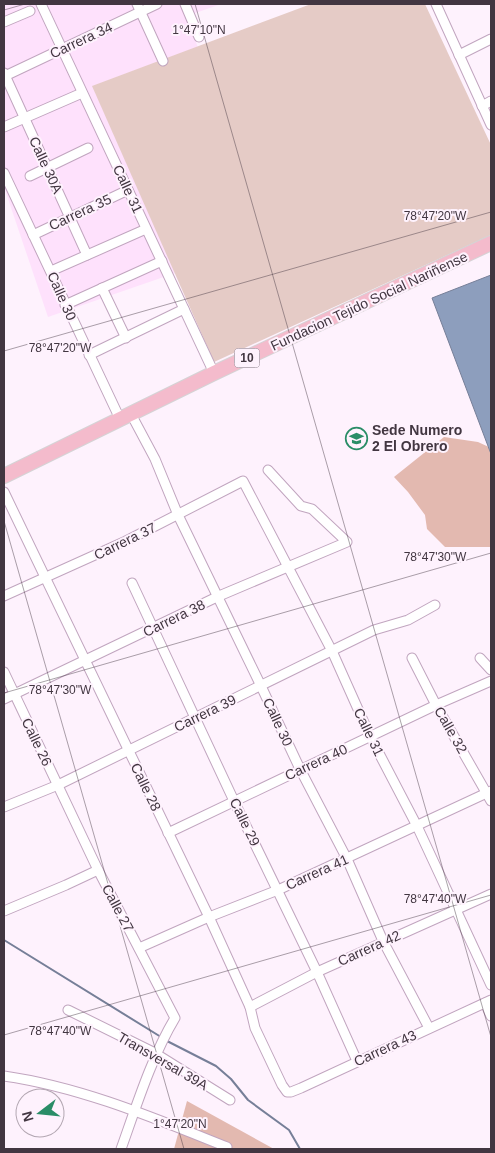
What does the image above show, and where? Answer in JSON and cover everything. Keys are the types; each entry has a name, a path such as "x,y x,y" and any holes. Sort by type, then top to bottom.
{"main road":[{"name":"Fundacion Tejido Social Nariñense","path":"4,476 214,373 491,243"}],"street":[{"name":"Calle 31","path":"41,4 214,373"},
{"name":"Carrera 34","path":"4,74 62,50 139,8 157,4"},
{"path":"185,4 200,37"},
{"path":"436,4 491,125"},
{"path":"139,8 163,61"},
{"path":"4,22 30,11"},
{"path":"459,55 491,39"},
{"name":"Calle 30A","path":"4,74 87,255"},
{"path":"4,127 82,93"},
{"path":"482,106 491,101"},
{"path":"30,176 88,148"},
{"name":"Calle 30","path":"4,173 89,355 125,416 155,459 178,515 219,596 300,769 347,859 384,941 429,1028"},
{"name":"Carrera 35","path":"33,235 128,190"},
{"path":"50,271 146,229"},
{"path":"65,305 162,261"},
{"path":"102,288 126,338"},
{"path":"89,355 184,309"},
{"name":"Carrera 38","path":"4,699 219,596 288,568 314,554 347,542 312,509 301,506 268,470"},
{"name":"Calle 31","path":"243,481 332,651 370,736 417,826 491,985"},
{"name":"Carrera 37","path":"4,596 126,541 243,481"},
{"name":"Calle 28","path":"4,492 209,916 250,1007 255,1028 282,1085"},
{"name":"Calle 29","path":"132,583 234,801 317,972 357,1061"},
{"name":"Carrera 39","path":"4,807 58,786 374,630 408,620 435,605"},
{"name":"Calle 32","path":"412,658 436,705 490,795"},
{"path":"480,658 491,670"},
{"name":"Calle 26","path":"4,672 58,786"},
{"name":"Carrera 40","path":"168,833 370,736 491,681"},
{"name":"Calle 27","path":"58,786 98,870 175,1018 157,1055"},
{"name":"Carrera 41","path":"139,948 209,916 278,890 417,826 490,795"},
{"path":"4,911 98,870"},
{"name":"Carrera 42","path":"250,1007 317,972 491,894"},
{"path":"488,1002 491,1016"},
{"name":"Carrera 43","path":"282,1085 287,1092 291,1092 488,1002"},
{"name":"Transversal 39A","path":"68,1010 157,1055 230,1100"},
{"path":"121,1149 157,1055"},
{"path":"4,1076 76,1092 135,1110 227,1147"}],"shaded area":[{"path":"4,4 221,4 187,16 265,242 48,317 4,187"},
{"path":"311,4 425,4 491,145 491,235 214,362 92,86"},
{"path":"444,437 478,442 491,448 491,547 445,547 427,529 425,515 394,477"},
{"path":"187,1101 274,1149 174,1149"}],"water":[{"path":"491,275 491,454 432,298"}],"waterway":[{"path":"4,940 161,1037"},
{"path":"167,1041 216,1066 231,1079 248,1100 289,1130 300,1149"}],"place":[{"name":"Sede Numero 2 El Obrero","path":"356,438"}]}
